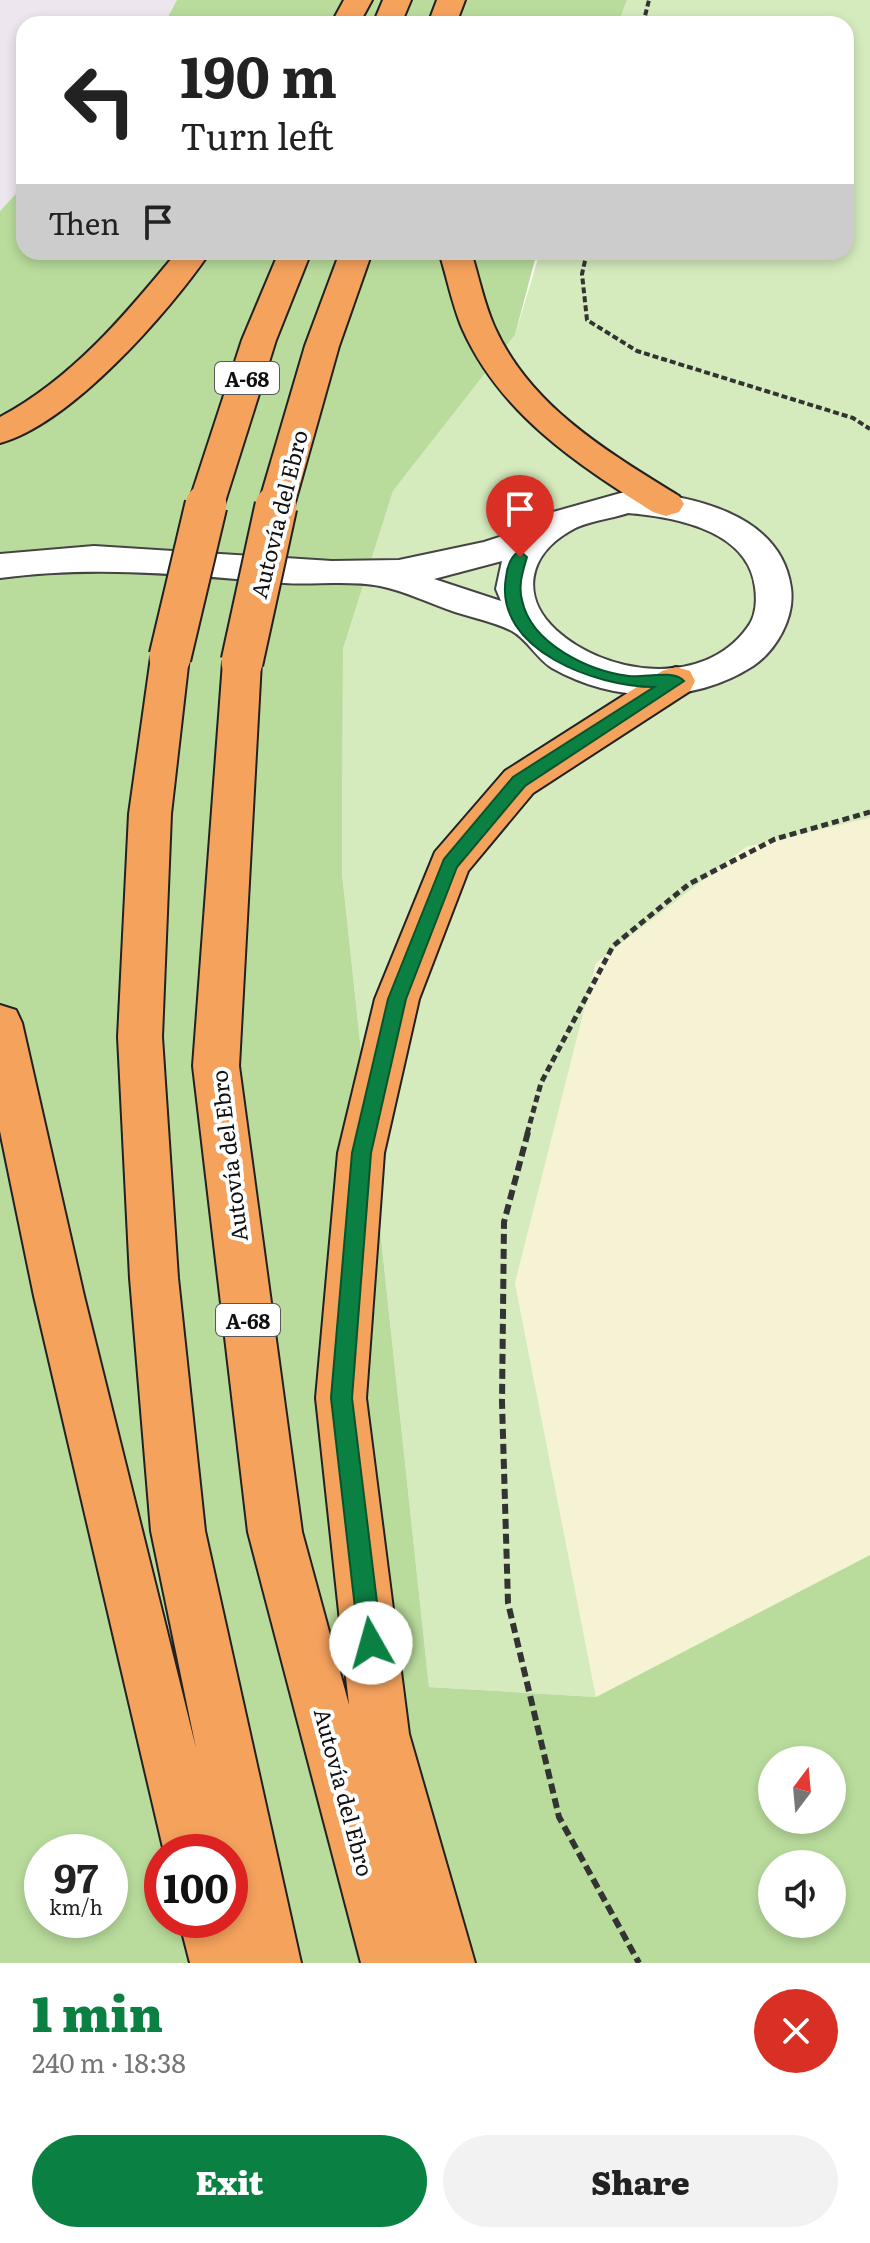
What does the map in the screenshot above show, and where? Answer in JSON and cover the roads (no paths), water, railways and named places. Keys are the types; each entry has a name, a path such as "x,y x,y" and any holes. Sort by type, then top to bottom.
{"highway":[{"path":"0,432 31,414 75,379 187,260"},
{"name":"A-68","path":"271,1963 178,1531 154,1278 140,1037 150,814 170,657 206,505 259,340 292,260"},
{"name":"Autovía del Ebro","path":"353,260 322,346 276,506 242,662 216,1066 275,1532 391,1963"},
{"path":"457,260 479,329 510,383 576,448 666,504"},
{"path":"445,1963 381,1734 341,1398 361,1153 397,999 450,863 519,782 676,681"},
{"path":"0,1023 59,1296 189,1834"},
{"path":"214,1938 220,1963"}],"street":[{"path":"628,502 666,504 699,512 728,526 752,545 768,567 776,592 773,616 761,639 710,673 676,681 629,681 585,670 548,649 523,622 514,600 513,578 520,557 534,538 559,519 591,507 628,502"},
{"path":"0,566 58,556 380,574 438,566 534,538"},
{"path":"0,539 58,556"},
{"path":"380,574 523,622"}]}
